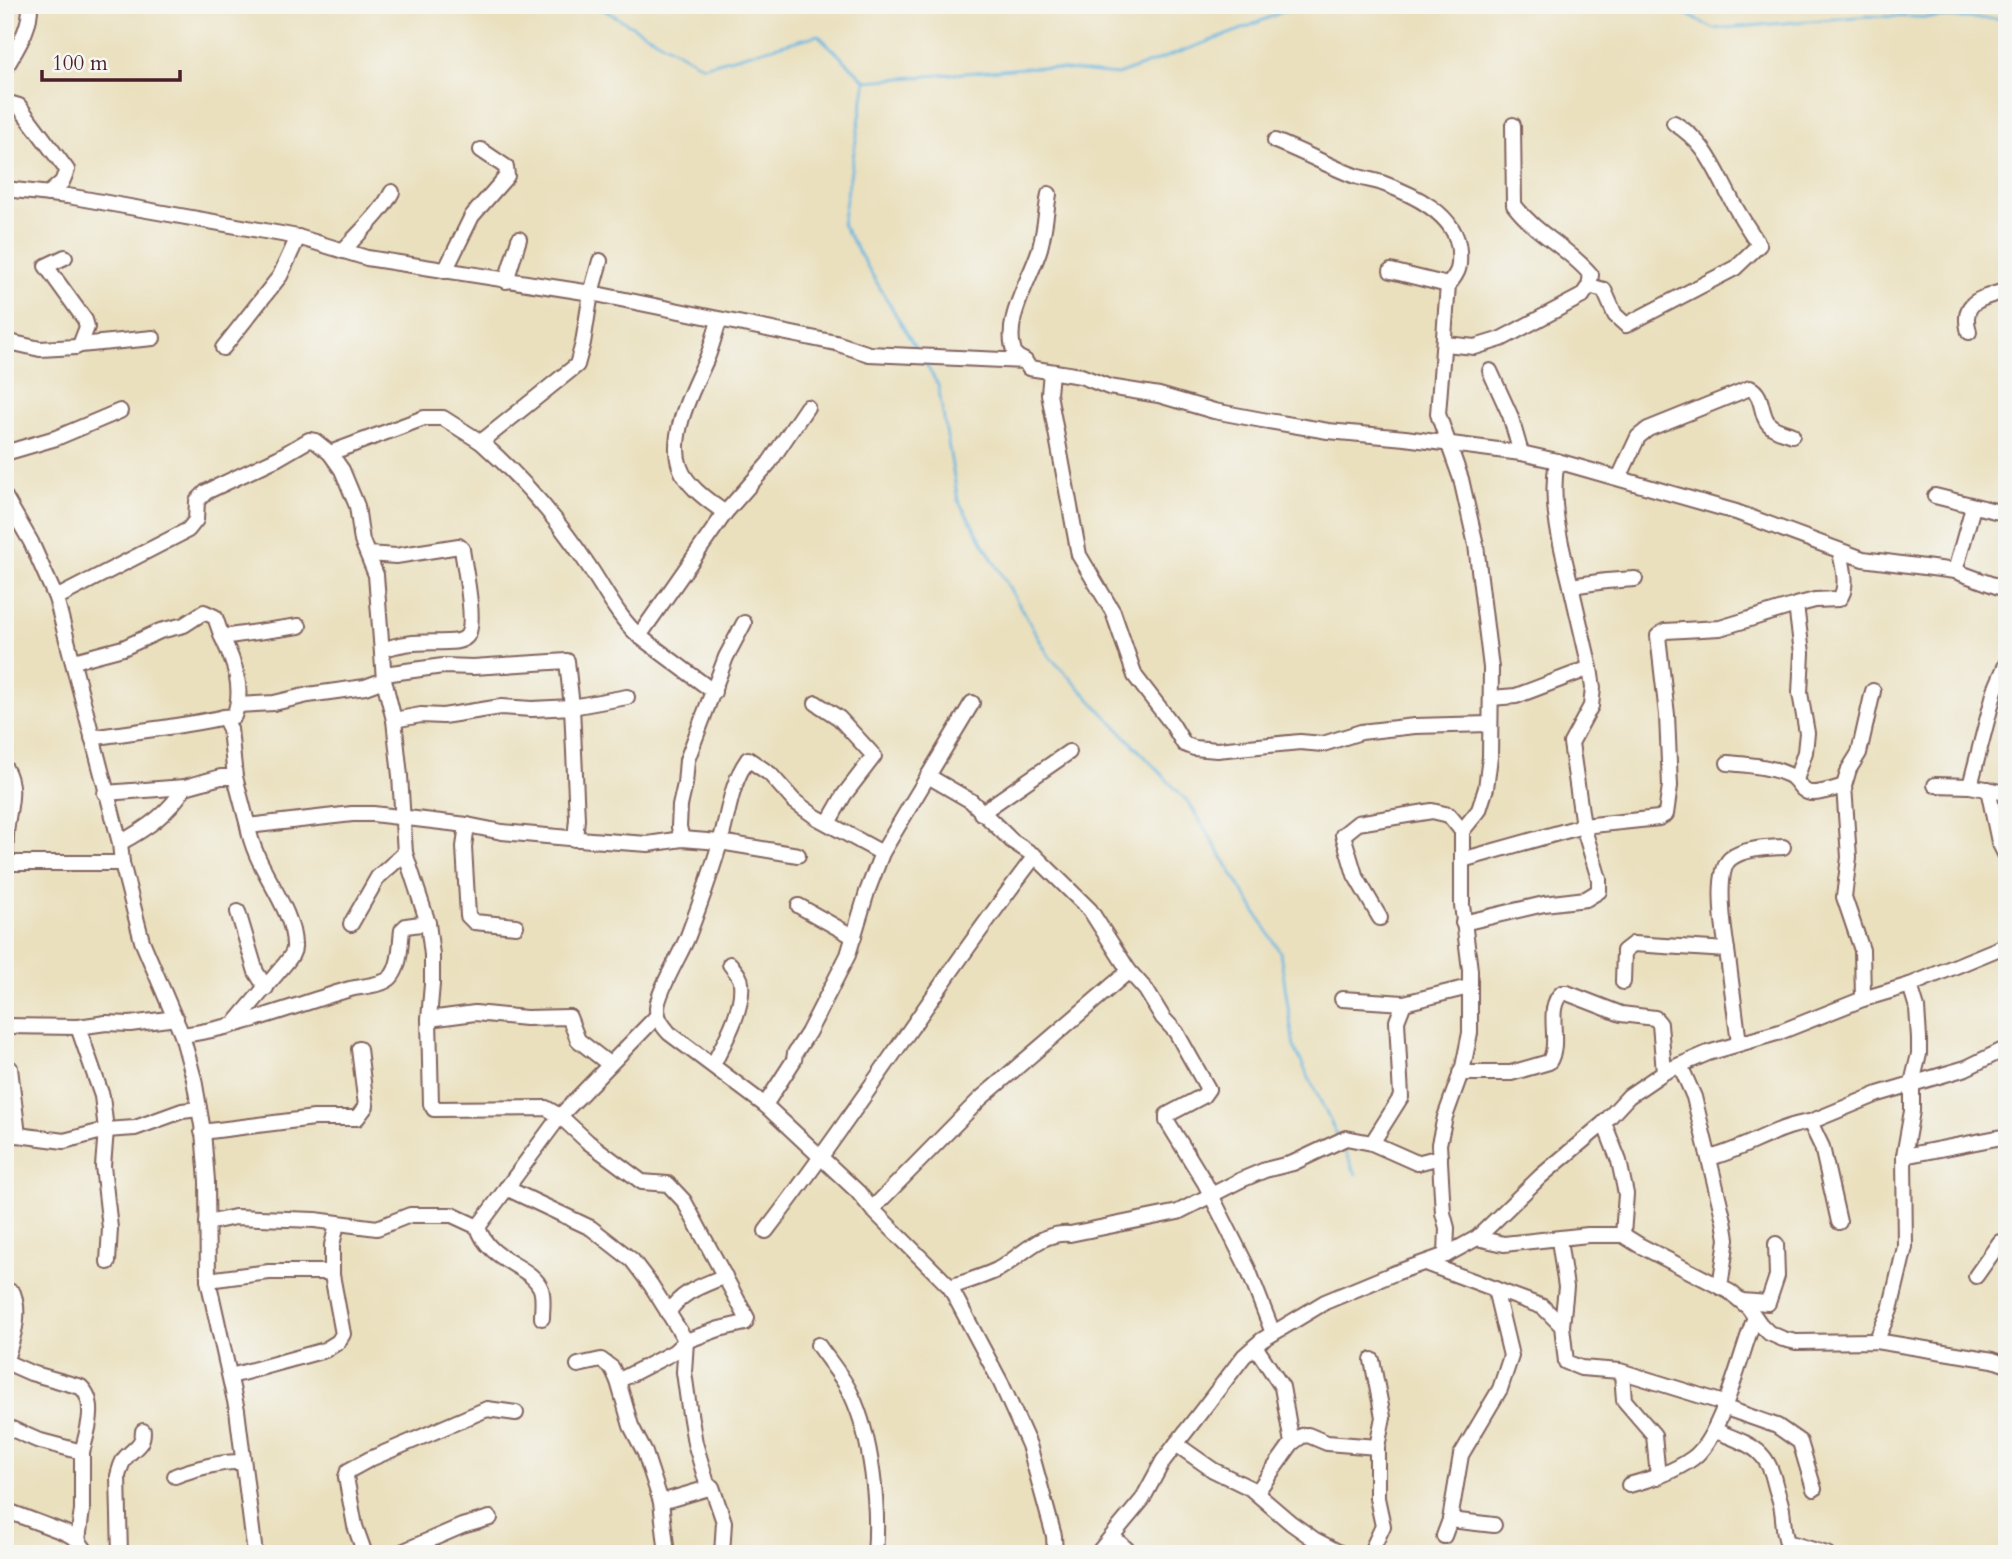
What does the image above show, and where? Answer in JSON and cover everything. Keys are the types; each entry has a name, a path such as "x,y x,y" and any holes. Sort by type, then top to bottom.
{"street":[{"path":"5,69 25,33 30,5"},
{"path":"5,102 19,106 67,170 62,182 48,194"},
{"path":"1589,286 1604,290 1615,315 1626,325 1735,268 1759,245 1730,198 1717,168 1692,134 1674,123"},
{"path":"1445,344 1475,347 1501,339 1582,296 1589,286 1591,275 1581,262 1548,240 1514,205 1513,125"},
{"path":"1275,141 1355,176 1382,183 1401,192 1446,218 1459,247 1459,271 1448,285 1438,414 1461,479 1476,545 1489,638 1491,698 1490,757 1482,805 1462,831 1463,923 1470,970 1470,1034 1441,1132 1440,1157 1443,1213 1452,1253"},
{"path":"445,271 472,216 507,176 506,167 481,149"},
{"path":"5,189 298,237 367,258 591,293 835,344 869,355 1025,361"},
{"path":"343,251 382,210 391,191"},
{"path":"1049,194 1041,246 1018,305 1010,337 1016,356 1025,361 1029,368 1080,376 1109,387 1160,395 1214,411 1262,420 1328,431 1521,453 1557,461 1737,512 1863,559 1955,571 2007,590"},
{"path":"223,348 280,276 298,237"},
{"path":"506,281 519,239"},
{"path":"65,257 46,266 85,320 87,327 80,345"},
{"path":"481,442 577,365 600,261"},
{"path":"1391,271 1448,285"},
{"path":"1969,332 1965,319 1968,307 1975,301 2007,290"},
{"path":"719,321 708,357 691,391 679,430 677,453 679,466 690,483 698,493 725,513"},
{"path":"5,341 40,349 153,338"},
{"path":"1490,371 1510,415 1521,453"},
{"path":"1051,372 1049,394 1079,555 1113,612 1135,676 1184,744 1194,748 1217,750 1289,743 1323,744 1361,732 1415,726 1489,724"},
{"path":"1619,478 1639,437 1648,429 1750,388 1756,391 1768,424 1792,435"},
{"path":"639,636 725,513 769,463 807,407"},
{"path":"5,453 56,438 120,411"},
{"path":"331,453 424,418 443,418 481,442 517,475 589,566 623,621 714,692"},
{"path":"56,598 188,530 196,520 197,501 205,492 278,458 309,440 315,441 331,453 342,470 357,506 362,541 376,575 384,677 394,720 402,794 405,853 428,923 432,984 429,1019 431,1104 434,1109 545,1108 560,1116 588,1142 642,1182 668,1184 684,1201 747,1318 745,1323 686,1341 674,1352 618,1381"},
{"path":"1463,923 1544,904 1586,899 1595,895 1600,886 1584,826 1571,743 1591,706 1593,688 1557,530 1553,480 1557,461"},
{"path":"1935,496 2007,514"},
{"path":"5,497 31,542 56,598 120,843 122,863 142,941 182,1035 202,1132 207,1181 208,1280 231,1376 255,1554"},
{"path":"1955,571 1973,507"},
{"path":"368,554 396,556 459,546 462,549 470,610 468,635 461,641 422,641 397,644 383,650"},
{"path":"1462,860 1584,826 1658,818 1666,814 1671,786 1667,715 1658,636 1665,631 1720,628 1815,600 1839,599 1843,594 1844,573 1840,552"},
{"path":"1571,586 1634,579"},
{"path":"1796,605 1802,653 1800,693 1807,733 1805,752 1796,780"},
{"path":"74,661 123,648 160,631 184,625 204,612 215,617 234,662 238,705 234,716 191,725 92,738"},
{"path":"682,839 680,806 687,760 726,657 744,623"},
{"path":"222,637 299,626"},
{"path":"238,705 274,703 365,687 403,670 566,662 572,707 578,819 575,839"},
{"path":"1970,786 1995,690 2007,662"},
{"path":"1491,698 1516,696 1590,668"},
{"path":"1863,999 1862,950 1844,897 1849,857 1844,786 1849,769 1859,753 1873,691"},
{"path":"394,720 501,707 572,707 627,697"},
{"path":"816,703 839,718 874,756 844,795 828,823"},
{"path":"765,1105 794,1060 795,1053 848,955 867,892 883,853 972,704"},
{"path":"224,717 230,729 236,777 251,844 289,921 295,946 292,956 235,1024"},
{"path":"981,813 1069,752"},
{"path":"883,853 794,801 770,775 748,759 735,779 720,842 680,957 660,998 658,1015 669,1033 765,1105 822,1158 950,1287 1001,1383 1029,1445 1054,1536 1055,1554"},
{"path":"1728,763 1756,765 1787,775 1796,780 1801,789 1812,793 1844,786"},
{"path":"5,768 11,778 5,860 122,863"},
{"path":"928,776 971,801 1012,841 1035,856 1090,910 1129,971 1176,1032 1208,1089 1203,1096 1167,1115 1167,1121 1211,1196 1248,1269 1273,1333"},
{"path":"105,793 185,788 221,777 236,777"},
{"path":"1935,785 1970,786 2007,793"},
{"path":"120,843 150,826 170,809 185,788"},
{"path":"1988,789 1999,842 2007,858"},
{"path":"1380,918 1355,875 1343,835 1358,823 1432,811 1449,815 1462,831"},
{"path":"248,826 352,814 403,816 502,832 648,844 682,839 720,842 799,855"},
{"path":"467,825 464,847 468,916 474,922 516,926"},
{"path":"1739,1043 1722,918 1724,868 1730,859 1744,853 1783,847"},
{"path":"351,924 378,877 405,853"},
{"path":"766,1231 822,1158 937,988 1035,856"},
{"path":"799,906 854,937"},
{"path":"238,912 256,972 266,988"},
{"path":"182,1035 209,1032 354,988 384,982 391,978 397,966 402,930 406,926 428,923"},
{"path":"1623,982 1624,951 1633,944 1727,950"},
{"path":"1097,1554 1142,1500 1163,1461 1244,1356 1273,1333 1325,1302 1452,1253 1477,1238 1541,1176 1604,1123 1629,1096 1664,1072 1739,1043 1780,1032 1863,999 1910,985 2007,944"},
{"path":"713,1065 732,1028 741,994 742,980 730,964"},
{"path":"872,1209 980,1098 1129,971"},
{"path":"1876,1341 1890,1310 1905,1247 1904,1156 1912,1111 1912,1083 1919,1054 1917,1008 1910,985"},
{"path":"1342,999 1404,1003 1469,987"},
{"path":"1460,1073 1511,1073 1549,1062 1554,1051 1555,1003 1562,993 1621,1014 1655,1018 1660,1024 1664,1072"},
{"path":"1372,1143 1401,1097 1396,1020 1404,1003"},
{"path":"429,1019 475,1013 526,1018 569,1017 578,1040 609,1064"},
{"path":"478,1227 560,1116 658,1015"},
{"path":"5,1026 78,1027 176,1018"},
{"path":"78,1027 102,1096 106,1130 103,1166 110,1228 108,1262"},
{"path":"1709,1158 1912,1083 1966,1068 2007,1048"},
{"path":"202,1132 314,1118 357,1118 366,1106 359,1049"},
{"path":"1680,1065 1694,1097 1727,1239 1720,1287"},
{"path":"10,1068 12,1135 64,1141 106,1130 135,1128 182,1111 199,1109"},
{"path":"1810,1122 1822,1147 1839,1222"},
{"path":"1604,1123 1619,1161 1626,1194 1623,1235"},
{"path":"1904,1156 2007,1136"},
{"path":"950,1287 997,1270 1048,1236 1178,1212 1265,1170 1293,1163 1341,1140 1372,1143 1417,1163 1440,1157"},
{"path":"506,1188 591,1228 632,1260 686,1341 684,1372 689,1408 695,1443 708,1487 714,1491 724,1522 722,1554"},
{"path":"207,1223 235,1217 315,1220 377,1227 410,1215 452,1215 478,1227 487,1247 535,1279 542,1296 542,1318"},
{"path":"231,1376 325,1350 338,1342 343,1334 332,1275 332,1245 337,1224"},
{"path":"1477,1238 1504,1244 1588,1235 1623,1235 1742,1301 1769,1333 1796,1342 1876,1341 1993,1360 2007,1365"},
{"path":"1559,1240 1566,1287 1562,1326 1566,1362 1581,1368 1614,1370 1724,1405 1777,1426 1800,1442 1814,1489"},
{"path":"1976,1276 2000,1242 2007,1241"},
{"path":"1742,1301 1768,1303 1777,1276 1776,1244"},
{"path":"1425,1263 1543,1307 1562,1326"},
{"path":"208,1280 269,1272 326,1272 332,1275"},
{"path":"668,1313 687,1292 725,1276"},
{"path":"5,1289 13,1293 17,1302 17,1318 5,1363 81,1387 90,1404 90,1418 82,1452 82,1510 78,1540"},
{"path":"1444,1536 1450,1520 1461,1455 1500,1389 1511,1356 1495,1289"},
{"path":"1629,1485 1658,1477 1695,1457 1707,1444 1724,1405 1755,1317"},
{"path":"818,1345 851,1394 868,1439 877,1522 875,1554"},
{"path":"1255,1346 1282,1387 1292,1443"},
{"path":"578,1365 601,1360 612,1368 661,1502 667,1554"},
{"path":"1370,1554 1383,1526 1377,1498 1377,1447 1382,1417 1372,1360"},
{"path":"1622,1373 1624,1400 1654,1435 1658,1477"},
{"path":"365,1554 355,1526 346,1477 348,1471 487,1409 516,1413"},
{"path":"5,1426 37,1440 82,1452"},
{"path":"120,1554 118,1476 127,1455 139,1446 143,1430"},
{"path":"1714,1430 1756,1449 1769,1463 1782,1510 1782,1529 1791,1549 1827,1554"},
{"path":"1257,1492 1292,1443 1302,1436 1308,1435 1327,1443 1377,1447"},
{"path":"1176,1444 1213,1470 1257,1492 1291,1523 1342,1554"},
{"path":"175,1476 192,1469 235,1461 243,1463"},
{"path":"661,1502 708,1487"},
{"path":"5,1510 66,1533 78,1540 88,1554"},
{"path":"397,1554 462,1526 489,1518"},
{"path":"1450,1520 1494,1525"},
{"path":"1113,1537 1132,1554"}],"waterway":[{"path":"595,5 703,66 818,35 866,81 1037,67 1117,75 1240,30 1298,5"},
{"path":"1669,5 1714,29 1867,16 2007,19"},
{"path":"866,81 842,224 918,352"},
{"path":"924,361 938,385 958,500 1049,656 1189,803 1280,952 1294,1047 1338,1137"},
{"path":"1342,1146 1356,1174"}]}
